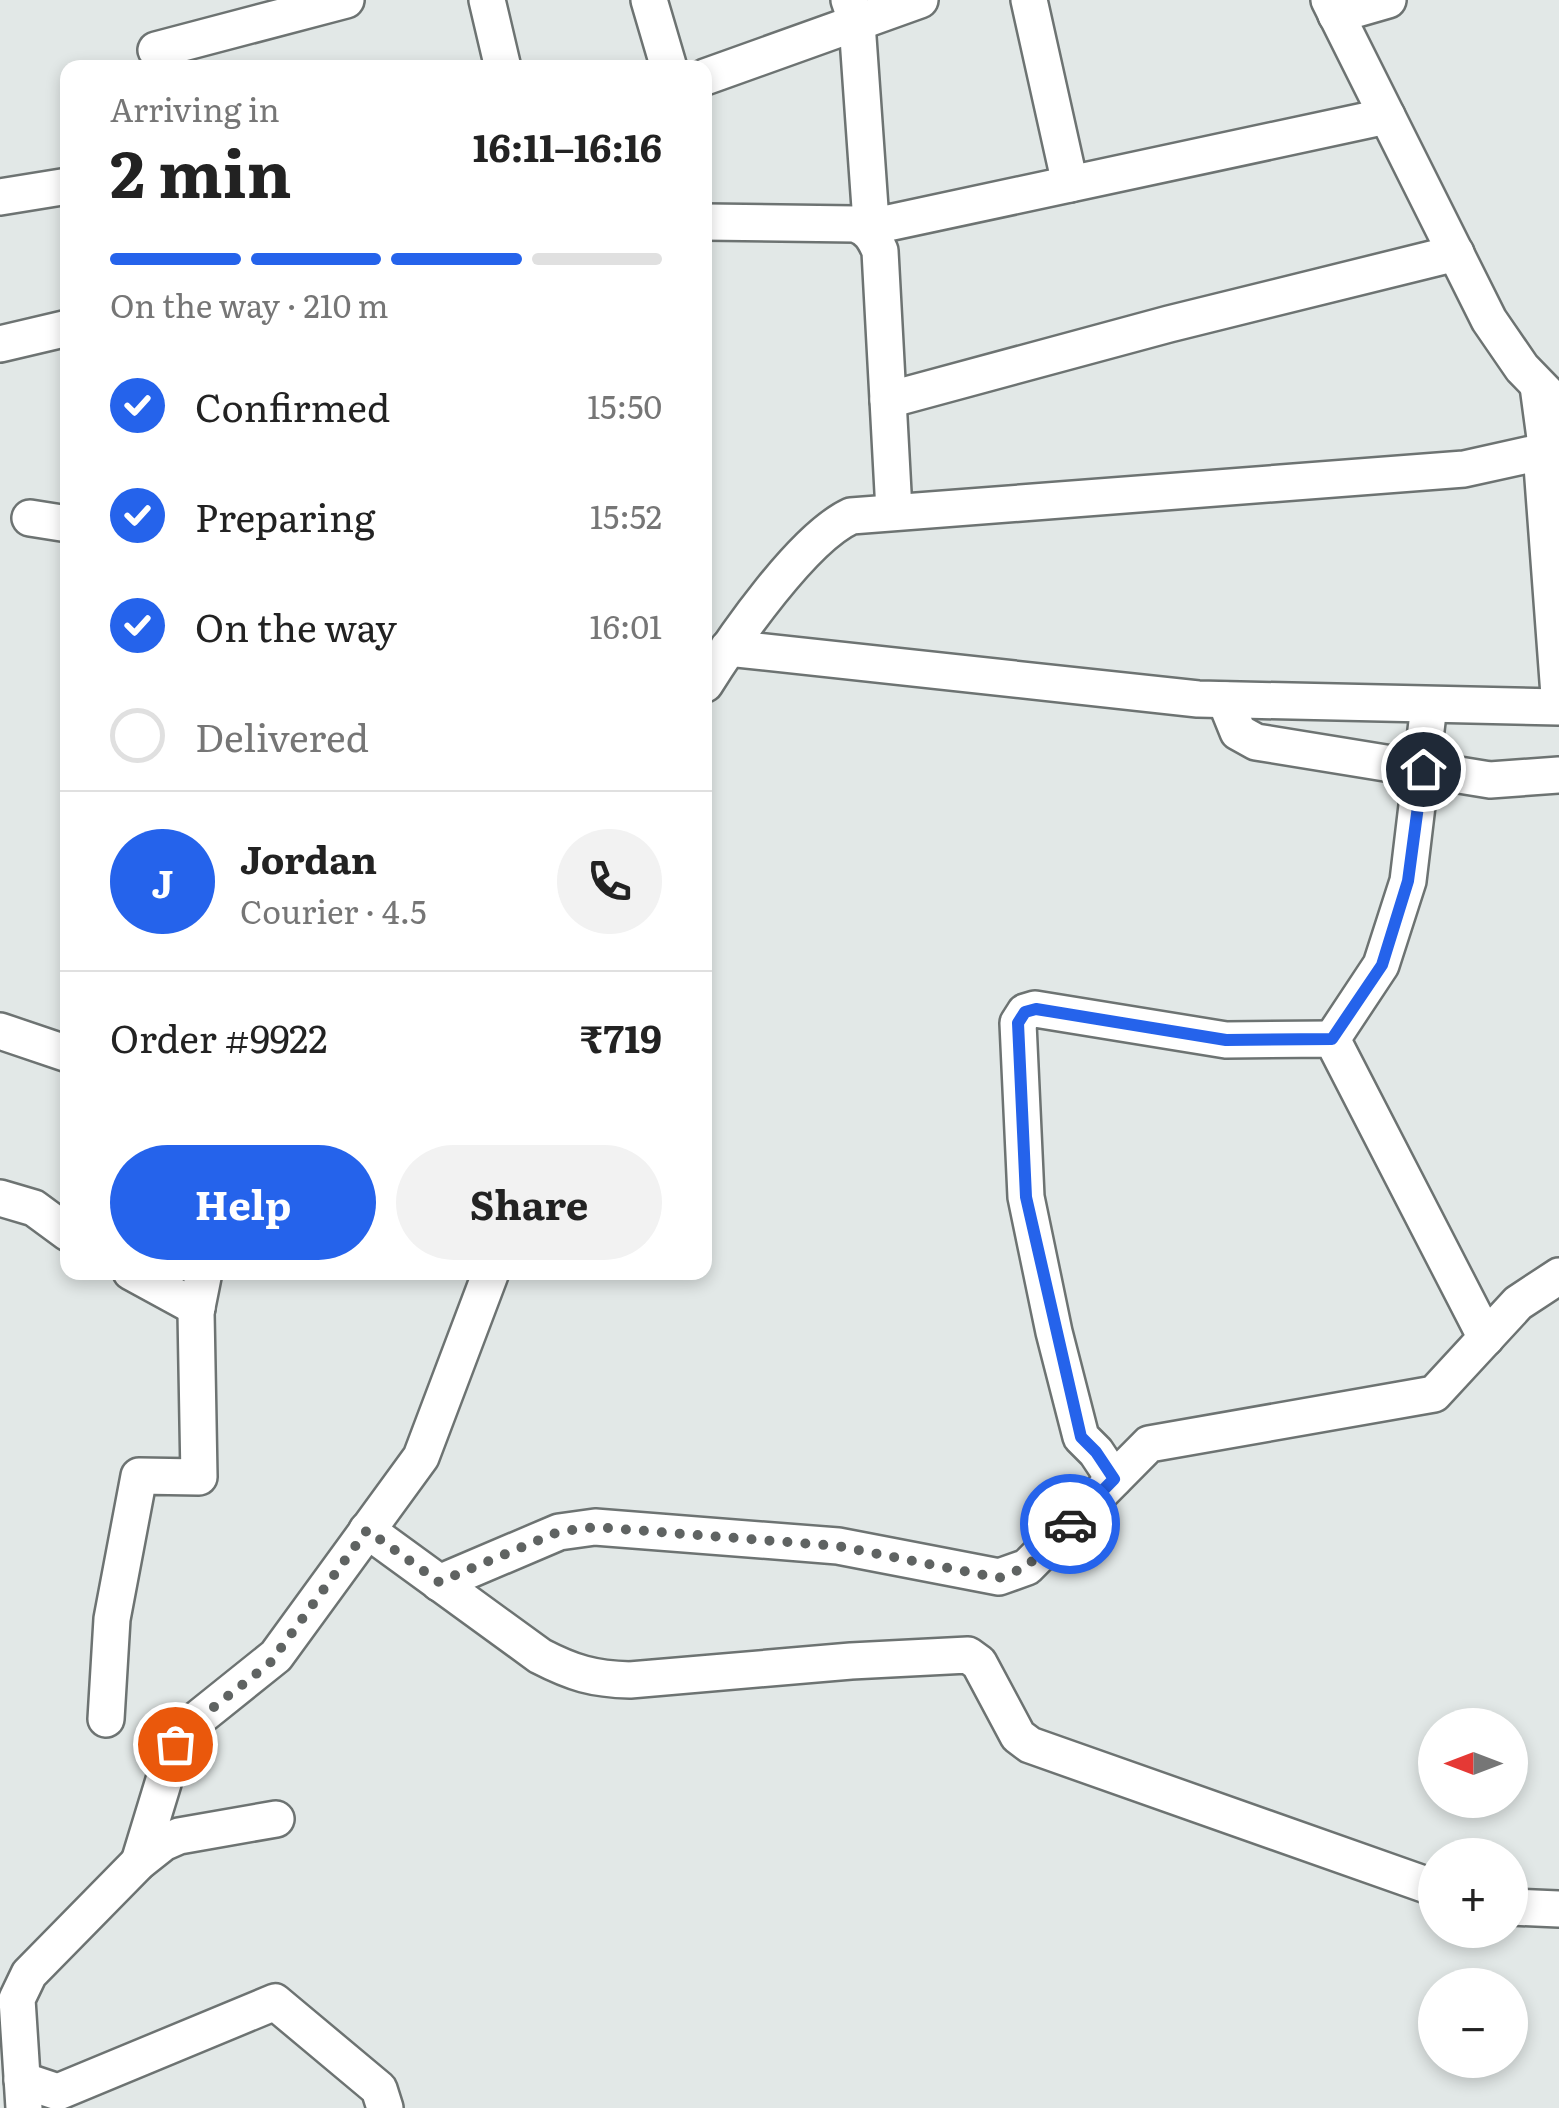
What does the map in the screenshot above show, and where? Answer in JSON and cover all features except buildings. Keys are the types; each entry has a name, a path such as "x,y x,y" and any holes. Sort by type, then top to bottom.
{"street":[{"path":"156,50 346,0"},
{"path":"487,0 501,60"},
{"path":"649,0 668,60"},
{"path":"712,74 853,11 920,0"},
{"path":"1029,0 1070,184"},
{"path":"1388,0 1333,8 1489,320 1548,396 1545,438 1550,450 1559,695"},
{"path":"853,11 870,208 866,228"},
{"path":"866,228 1388,116"},
{"path":"0,197 60,187"},
{"path":"712,222 855,224 866,228 875,238 880,251 894,511"},
{"path":"888,400 1169,324 1456,253"},
{"path":"0,344 60,330"},
{"path":"712,666 724,636 822,533 851,516 1464,469 1550,450"},
{"path":"30,518 60,523"},
{"path":"724,636 1225,700 1559,707"},
{"path":"1225,700 1238,732 1256,742 1502,780 1559,775"},
{"path":"1332,1039 1382,965 1408,881 1429,704"},
{"path":"1114,1479 1081,1437 1026,1197 1018,1023 1025,1012 1036,1009 1226,1040 1332,1039"},
{"path":"0,1031 60,1051"},
{"path":"1332,1039 1486,1338"},
{"path":"0,1198 34,1208 60,1227"},
{"path":"439,1582 558,1532 595,1527 838,1546 999,1578 1026,1567 1143,1449 1156,1442 1434,1394 1518,1303 1559,1276"},
{"path":"146,1280 197,1308"},
{"path":"106,1718 112,1619 138,1476 199,1477 197,1308 202,1280"},
{"path":"139,1862 175,1744 196,1721 270,1663 429,1441 488,1280"},
{"path":"367,1530 540,1656 595,1679 630,1680 851,1660 968,1655 979,1663 1018,1736 1030,1745 1418,1882"},
{"path":"276,1820 179,1836 139,1862 29,1974 10,2019 23,2094 58,2092 276,2002 379,2089 385,2108"},
{"path":"1528,1908 1559,1909"}],"way so far":[{"path":"175,1744 196,1721 270,1663 367,1530 439,1582 558,1532 595,1527 838,1546 999,1578 1026,1567 1070,1524"}],"route":[{"path":"1070,1524 1114,1479 1081,1437 1054,1332 1026,1197 1018,1023 1025,1012 1036,1009 1226,1040 1332,1039 1382,965 1408,881 1423,769"}]}
